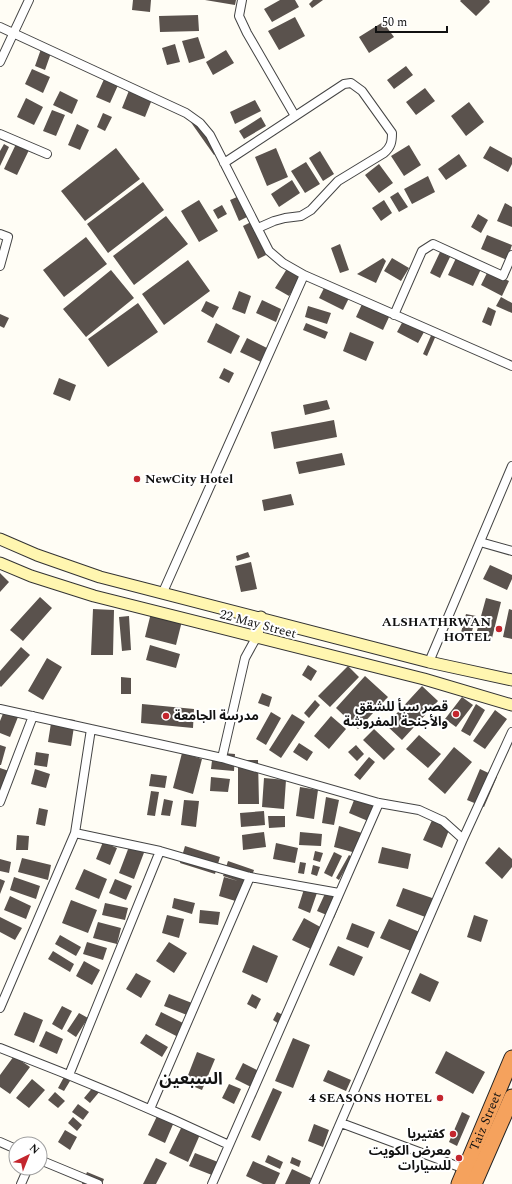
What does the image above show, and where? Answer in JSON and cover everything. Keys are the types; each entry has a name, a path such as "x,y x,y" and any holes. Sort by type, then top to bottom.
{"highway":[{"name":"Taiz Street","path":"459,1184 512,1058"},
{"name":"Taiz Street","path":"474,1184 512,1097"}],"main road":[{"name":"22 May Street","path":"0,539 37,555 100,577 260,617 429,662 512,680"},
{"name":"22 May Street","path":"0,563 31,576 94,596 158,611 256,638 424,679 512,705"},
{"path":"256,638 260,617"},
{"path":"424,679 429,662"}],"street":[{"path":"0,62 28,0"},
{"path":"242,0 240,16 244,27 295,116"},
{"path":"0,27 12,34 186,113 200,123 210,135 269,251 283,263 304,275 512,366"},
{"path":"224,163 344,84 352,83 362,91 392,133 390,148 338,181 311,210 300,216 274,221 258,228"},
{"path":"0,134 47,154"},
{"path":"0,234 8,237 0,266"},
{"path":"394,315 422,251 433,244 503,276 512,255"},
{"path":"163,592 304,275"},
{"path":"429,662 512,466"},
{"path":"480,542 512,551"},
{"path":"222,758 245,658 256,638"},
{"path":"0,709 222,758 379,803 419,810 443,821 462,839"},
{"path":"0,802 34,716"},
{"path":"0,1008 75,833 91,730"},
{"path":"315,1184 462,839 512,732"},
{"path":"212,1184 379,803"},
{"path":"75,833 160,852 250,877 339,892"},
{"path":"69,1075 160,852"},
{"path":"150,1108 250,877"},
{"path":"0,1048 150,1108 229,1145"},
{"path":"341,1123 465,1169"},
{"path":"48,1163 98,1184"}],"building":[{"path":"133,0 151,0 150,12 132,10"},
{"path":"205,0 236,0 235,5"},
{"path":"280,0 295,0 299,7 272,22 264,9"},
{"path":"313,0 323,0 312,8 309,4"},
{"path":"489,0 490,2 476,16 460,1"},
{"path":"198,15 199,31 160,32 159,16"},
{"path":"295,17 305,36 279,50 268,31"},
{"path":"383,22 394,37 369,53 359,37"},
{"path":"198,37 205,58 189,63 182,41"},
{"path":"175,44 180,62 167,65 162,48"},
{"path":"41,49 51,53 45,70 35,66"},
{"path":"226,50 234,63 213,75 206,62"},
{"path":"406,66 413,75 394,89 387,80"},
{"path":"32,69 50,77 43,93 25,84"},
{"path":"105,77 119,83 110,103 96,97"},
{"path":"130,88 153,97 145,117 122,108"},
{"path":"425,88 435,101 416,115 406,102"},
{"path":"60,91 78,100 72,114 53,105"},
{"path":"26,98 43,107 34,125 17,117"},
{"path":"255,100 261,111 235,124 230,112"},
{"path":"469,102 484,122 466,136 451,116"},
{"path":"52,110 65,115 56,136 43,131"},
{"path":"103,113 112,117 105,131 97,127"},
{"path":"197,116 222,150 214,155 190,121"},
{"path":"261,117 266,126 244,139 239,131"},
{"path":"77,124 89,130 80,150 68,145"},
{"path":"4,144 9,147 0,166 0,151"},
{"path":"16,144 29,150 17,175 4,169"},
{"path":"409,145 421,165 404,176 391,156"},
{"path":"490,146 512,158 512,164 508,172 483,158"},
{"path":"116,148 140,179 85,221 61,191"},
{"path":"276,148 288,177 267,186 255,157"},
{"path":"320,151 334,174 323,181 309,158"},
{"path":"459,154 467,166 446,180 438,169"},
{"path":"306,162 320,184 305,193 291,171"},
{"path":"379,164 393,183 379,193 365,175"},
{"path":"428,176 435,192 412,204 404,189"},
{"path":"292,180 300,193 279,207 271,194"},
{"path":"143,182 164,210 108,253 87,224"},
{"path":"398,192 408,207 399,212 390,197"},
{"path":"237,197 247,217 239,221 230,200"},
{"path":"199,200 218,231 199,242 181,211"},
{"path":"384,200 392,213 381,221 372,208"},
{"path":"505,203 512,207 512,227 497,221"},
{"path":"222,205 227,214 218,219 213,210"},
{"path":"478,214 488,220 481,233 471,227"},
{"path":"166,216 188,244 134,285 113,256"},
{"path":"251,222 266,255 258,259 243,226"},
{"path":"487,235 512,245 507,260 481,249"},
{"path":"86,237 107,264 64,297 43,270"},
{"path":"340,244 349,270 340,273 331,248"},
{"path":"440,252 450,257 440,278 430,273"},
{"path":"457,256 482,267 473,286 448,275"},
{"path":"383,258 386,261 376,283 357,274"},
{"path":"392,258 409,268 401,281 384,271"},
{"path":"188,260 210,291 164,325 142,294"},
{"path":"288,267 302,276 289,296 275,288"},
{"path":"111,270 134,298 86,337 63,309"},
{"path":"488,271 509,281 502,296 481,285"},
{"path":"326,284 350,296 343,310 319,298"},
{"path":"239,291 251,296 245,314 232,309"},
{"path":"501,297 512,303 512,313 496,306"},
{"path":"262,300 281,309 276,322 256,313"},
{"path":"206,301 219,307 213,318 201,311"},
{"path":"363,302 390,315 383,330 356,317"},
{"path":"138,303 158,332 108,367 88,339"},
{"path":"308,306 331,313 327,324 305,317"},
{"path":"488,307 496,311 491,326 482,322"},
{"path":"0,314 9,318 4,328 0,326"},
{"path":"403,321 424,332 418,343 397,332"},
{"path":"216,323 240,336 231,354 207,342"},
{"path":"306,323 328,332 325,339 303,330"},
{"path":"433,331 437,333 427,356 423,354"},
{"path":"350,332 374,342 366,361 343,351"},
{"path":"247,338 267,348 261,362 240,352"},
{"path":"224,368 234,373 229,383 219,378"},
{"path":"59,378 76,385 70,401 53,394"},
{"path":"327,400 330,409 305,415 303,405"},
{"path":"334,420 337,437 274,449 271,432"},
{"path":"342,453 345,465 299,474 296,462"},
{"path":"291,494 294,505 264,511 262,500"},
{"path":"248,552 250,557 237,561 236,556"},
{"path":"251,562 257,589 241,592 235,566"},
{"path":"490,565 512,575 512,579 507,590 483,579"},
{"path":"0,573 9,582 0,592"},
{"path":"40,597 52,608 23,641 10,630"},
{"path":"486,598 501,602 491,642 475,638"},
{"path":"93,609 114,610 113,655 91,655"},
{"path":"509,609 512,610 512,639 503,637"},
{"path":"151,613 182,621 176,645 145,637"},
{"path":"466,614 476,616 470,639 460,636"},
{"path":"129,616 131,650 122,651 119,617"},
{"path":"150,645 180,654 176,668 146,660"},
{"path":"21,647 30,655 1,687 0,671"},
{"path":"47,658 62,667 43,700 28,691"},
{"path":"308,665 317,671 311,681 302,675"},
{"path":"348,666 359,677 330,707 318,696"},
{"path":"365,676 388,697 358,729 336,708"},
{"path":"121,677 131,678 131,694 121,694"},
{"path":"422,686 438,701 402,740 386,725"},
{"path":"262,693 272,697 269,707 258,703"},
{"path":"462,697 473,705 456,727 445,719"},
{"path":"315,700 320,705 309,718 304,713"},
{"path":"142,704 194,709 193,728 141,723"},
{"path":"476,704 485,710 470,736 461,731"},
{"path":"6,706 20,712 10,737 0,733 0,721"},
{"path":"495,710 507,719 485,749 473,741"},
{"path":"271,712 281,718 266,745 256,739"},
{"path":"292,714 305,722 281,758 269,750"},
{"path":"331,716 346,729 329,749 314,736"},
{"path":"52,717 75,720 71,746 48,742"},
{"path":"374,729 395,749 384,760 363,740"},
{"path":"419,735 441,754 428,768 406,749"},
{"path":"299,743 313,752 307,761 293,752"},
{"path":"0,745 6,747 1,765 0,765"},
{"path":"356,745 364,754 357,761 348,752"},
{"path":"454,747 472,762 445,794 428,779"},
{"path":"36,752 49,754 47,767 34,765"},
{"path":"213,752 235,754 234,771 211,769"},
{"path":"182,753 202,759 193,794 173,788"},
{"path":"369,757 375,762 360,780 354,775"},
{"path":"238,760 258,760 259,804 238,804"},
{"path":"0,768 15,773 8,792 0,789"},
{"path":"35,769 50,774 46,788 31,784"},
{"path":"480,769 497,777 484,807 467,800"},
{"path":"151,774 167,776 165,788 149,786"},
{"path":"211,777 230,779 228,792 210,791"},
{"path":"264,778 286,780 284,809 262,807"},
{"path":"300,787 318,790 314,819 296,816"},
{"path":"151,791 159,792 155,816 147,815"},
{"path":"356,795 376,803 368,821 349,813"},
{"path":"326,797 339,800 334,825 322,823"},
{"path":"164,799 173,801 170,816 161,815"},
{"path":"184,800 199,801 196,827 181,825"},
{"path":"39,808 48,810 45,826 36,824"},
{"path":"264,811 265,825 241,827 240,813"},
{"path":"268,816 285,816 285,827 269,828"},
{"path":"433,818 451,825 442,848 423,840"},
{"path":"339,826 362,833 356,853 334,847"},
{"path":"264,832 266,847 243,850 242,835"},
{"path":"300,832 322,834 321,846 299,845"},
{"path":"17,835 29,836 28,850 16,850"},
{"path":"103,842 117,848 110,865 96,859"},
{"path":"276,843 298,848 295,863 273,859"},
{"path":"130,844 145,850 134,879 119,873"},
{"path":"185,846 220,857 215,874 180,863"},
{"path":"382,847 411,854 408,869 378,863"},
{"path":"499,847 512,859 512,867 502,879 485,863"},
{"path":"315,851 323,853 320,862 313,860"},
{"path":"334,852 342,856 332,877 324,873"},
{"path":"349,855 352,857 339,880 336,878"},
{"path":"22,858 51,865 48,880 18,872"},
{"path":"0,859 11,862 9,873 0,871"},
{"path":"228,861 254,870 242,903 219,896 224,877 238,881 223,876"},
{"path":"300,862 306,863 304,874 298,873"},
{"path":"313,865 320,867 317,876 311,874"},
{"path":"84,869 107,879 99,899 75,889"},
{"path":"14,877 40,886 36,899 10,890"},
{"path":"0,879 5,881 0,894"},
{"path":"115,879 132,886 126,900 109,893"},
{"path":"305,886 318,890 310,913 298,908"},
{"path":"328,887 344,894 334,918 317,911"},
{"path":"403,888 435,899 428,918 396,906"},
{"path":"10,896 31,906 26,919 4,910"},
{"path":"174,898 195,903 192,914 172,908"},
{"path":"71,900 97,910 88,933 62,923"},
{"path":"105,903 128,908 125,920 102,915"},
{"path":"200,910 220,912 218,925 199,923"},
{"path":"167,915 184,919 179,938 162,933"},
{"path":"474,915 488,920 481,942 467,937"},
{"path":"0,917 22,928 15,940 0,932"},
{"path":"304,918 324,929 313,950 292,940"},
{"path":"389,919 422,933 413,952 380,938"},
{"path":"98,922 121,928 117,944 93,938"},
{"path":"352,923 375,932 368,948 346,939"},
{"path":"60,935 81,947 76,956 55,944"},
{"path":"87,942 107,948 103,960 83,954"},
{"path":"169,942 187,953 174,973 156,961"},
{"path":"253,945 278,956 267,983 242,972"},
{"path":"338,946 363,957 354,976 329,965"},
{"path":"53,951 74,964 70,972 48,959"},
{"path":"84,961 100,970 92,985 76,976"},
{"path":"136,973 151,981 141,998 126,989"},
{"path":"420,973 439,982 430,1002 411,993"},
{"path":"169,994 192,1003 187,1015 164,1006"},
{"path":"252,994 261,999 256,1009 247,1004"},
{"path":"62,1006 72,1011 62,1030 52,1024"},
{"path":"24,1012 43,1020 34,1043 14,1035"},
{"path":"161,1012 189,1026 182,1039 155,1025"},
{"path":"277,1012 283,1015 279,1024 273,1020"},
{"path":"79,1013 88,1018 76,1037 67,1031"},
{"path":"46,1031 63,1039 57,1054 39,1046"},
{"path":"146,1034 168,1047 162,1057 140,1043"},
{"path":"293,1038 310,1045 293,1088 275,1081"},
{"path":"446,1051 485,1072 473,1094 435,1073"},
{"path":"197,1052 215,1059 202,1090 185,1083"},
{"path":"14,1056 30,1067 10,1094 0,1087 0,1075"},
{"path":"243,1063 261,1072 253,1088 235,1079"},
{"path":"328,1070 351,1080 346,1091 323,1081"},
{"path":"64,1077 70,1081 64,1091 58,1088"},
{"path":"32,1079 45,1090 29,1108 16,1098"},
{"path":"229,1084 241,1089 234,1104 222,1098"},
{"path":"94,1086 100,1091 90,1103 84,1098"},
{"path":"273,1088 282,1092 260,1141 251,1137"},
{"path":"55,1092 65,1101 58,1108 48,1100"},
{"path":"78,1104 89,1112 83,1120 72,1112"},
{"path":"462,1112 470,1116 457,1146 449,1142"},
{"path":"158,1114 174,1122 165,1143 148,1135"},
{"path":"73,1117 82,1125 77,1131 68,1123"},
{"path":"184,1122 202,1130 188,1162 169,1153"},
{"path":"314,1124 329,1130 323,1147 308,1141"},
{"path":"65,1130 77,1137 70,1150 58,1142"},
{"path":"195,1153 223,1164 217,1177 189,1166"},
{"path":"268,1155 283,1162 280,1169 265,1162"},
{"path":"292,1157 301,1161 299,1167 290,1163"},
{"path":"156,1158 167,1163 156,1184 143,1184"},
{"path":"253,1161 280,1173 275,1184 263,1184 246,1176"},
{"path":"292,1169 311,1178 309,1184 285,1184"},
{"path":"87,1172 104,1179 102,1184 82,1184"}],"place":[{"name":"NewCity Hotel","path":"137,479"},
{"name":"ALSHATHRWAN HOTEL","path":"499,629"},
{"name":"قصر سبأ للشقق والأجنحة المفروشة","path":"456,714"},
{"name":"مدرسة الجامعة","path":"166,716"},
{"name":"4 SEASONS HOTEL","path":"440,1098"},
{"name":"كفتيريا","path":"453,1134"},
{"name":"معرض الكويت للسيارات","path":"459,1158"}],"district":[{"name":"السبعين","path":"191,1079"}]}
